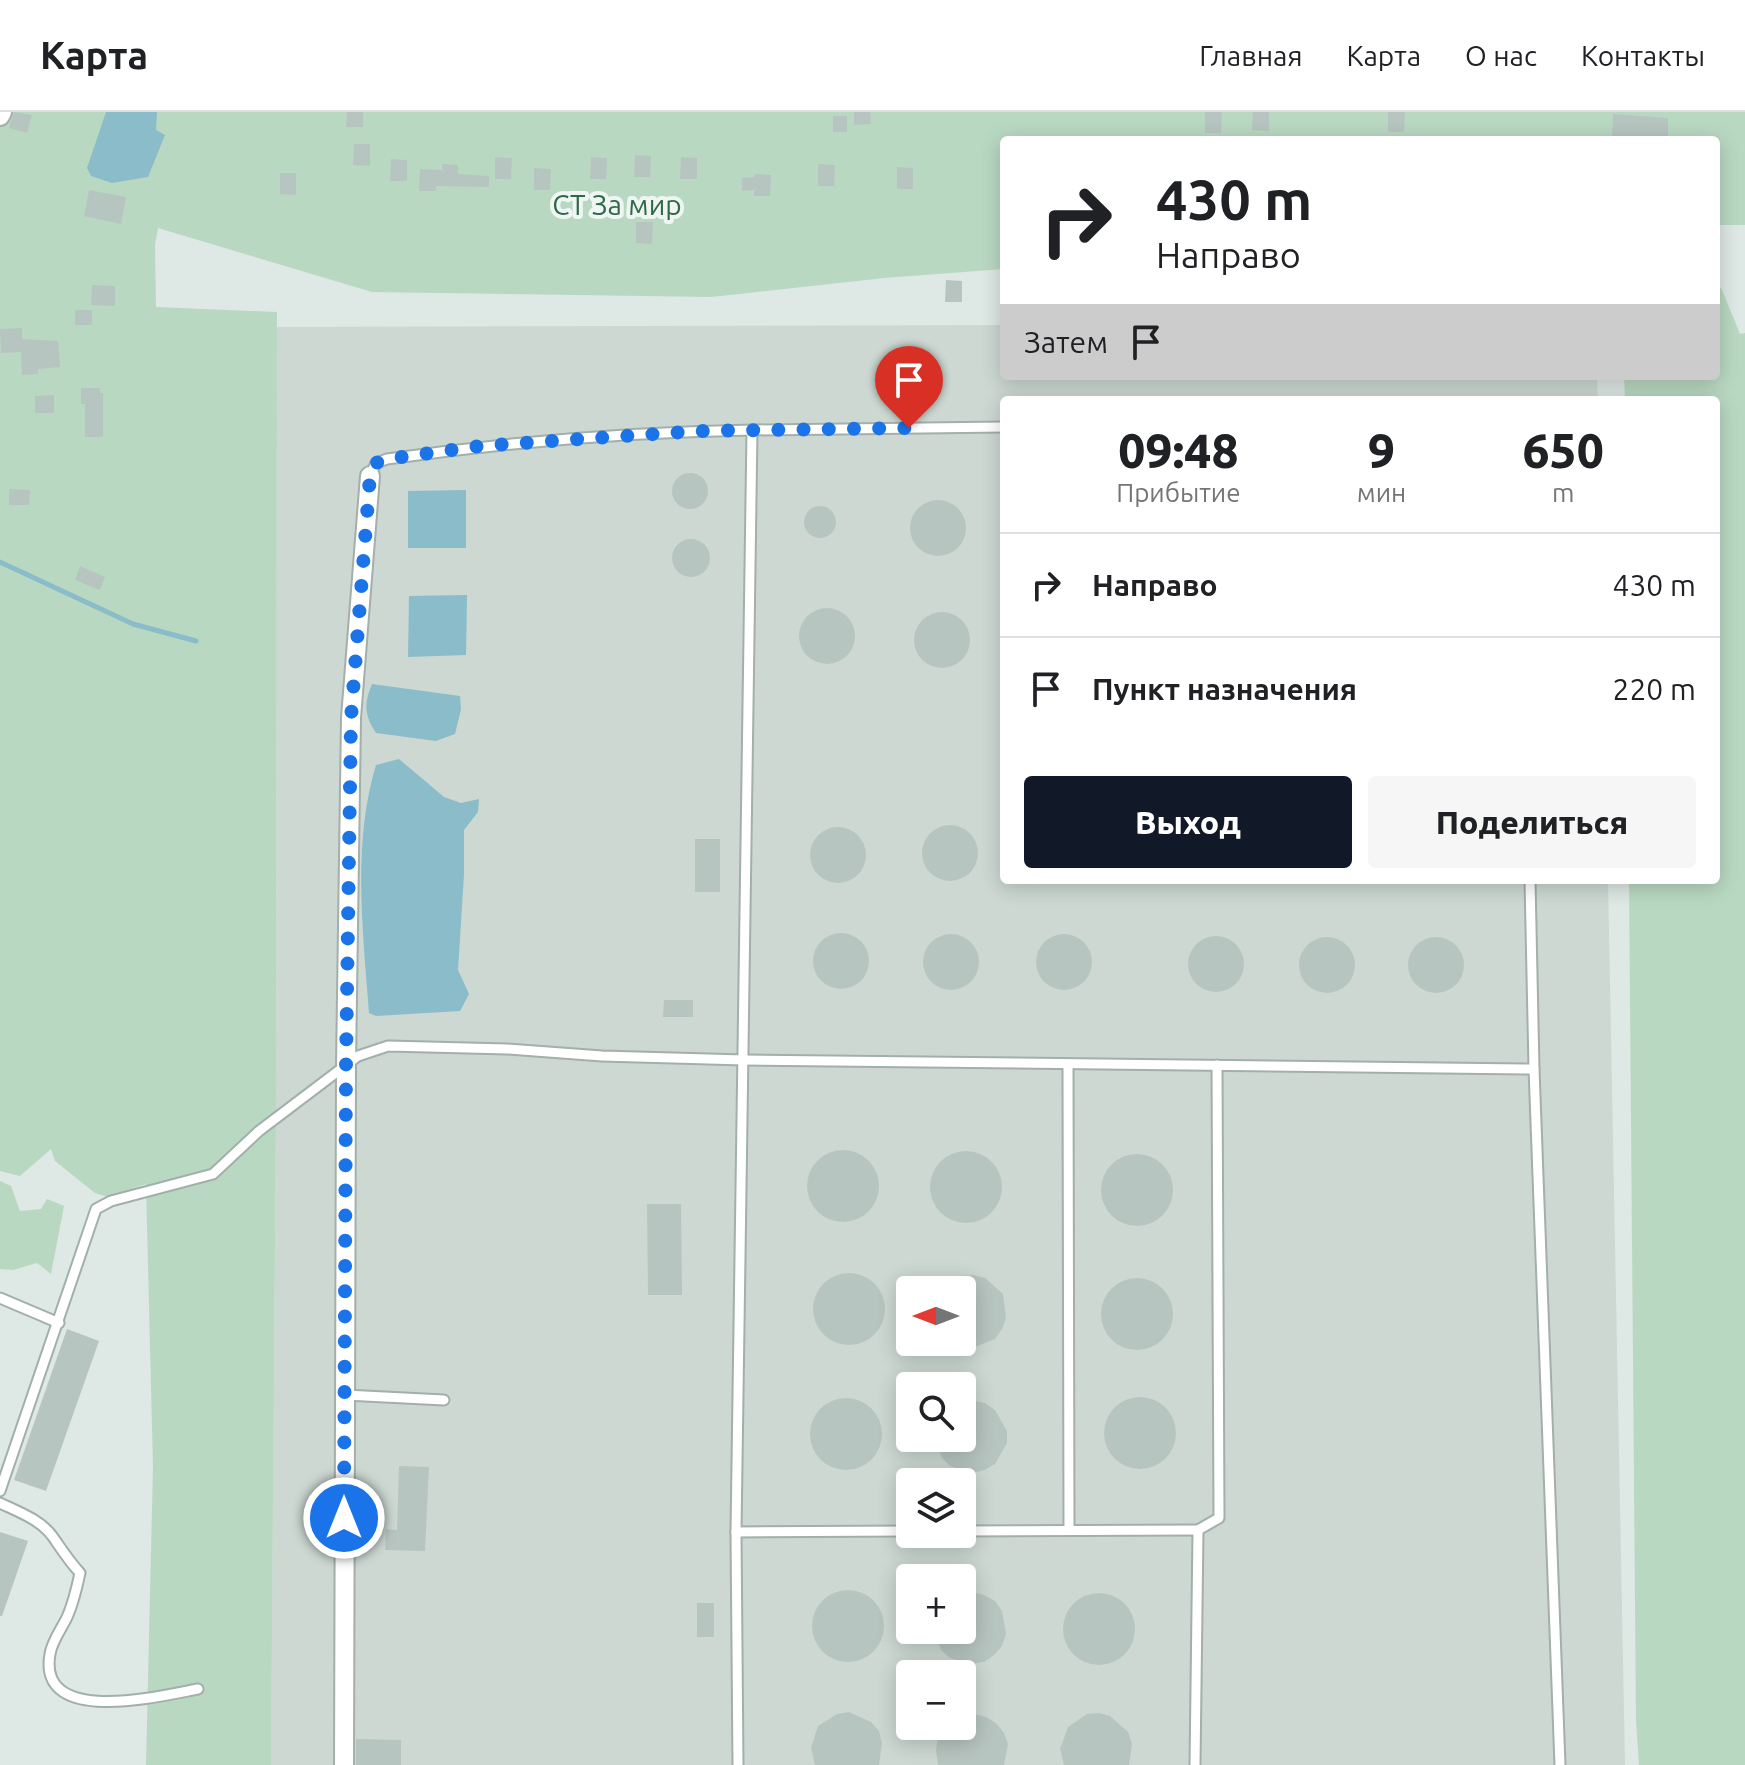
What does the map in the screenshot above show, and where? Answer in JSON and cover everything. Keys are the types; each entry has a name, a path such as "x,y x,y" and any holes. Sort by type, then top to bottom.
{"street":[{"path":"344,1765 346,1065 351,718 370,476"}],"lane":[{"path":"370,476 376,463 387,459 480,446 698,431 1000,427"},
{"path":"738,1765 736,1532 752,430"},
{"path":"1530,884 1560,1765"},
{"path":"0,1491 96,1209 111,1201 213,1174 259,1131 358,1056 388,1046 744,1060 1534,1069"},
{"path":"1068,1064 1069,1530"},
{"path":"976,1531 1198,1530 1219,1518 1217,1065"},
{"path":"0,1298 59,1323"},
{"path":"345,1395 444,1400"},
{"path":"0,1503 30,1517 52,1535 65,1558 80,1573 69,1614 50,1651 49,1671 55,1685 69,1695 96,1701 136,1701 198,1689"},
{"path":"1195,1765 1198,1530"},
{"path":"736,1532 896,1531"}],"shaded area":[{"path":"1000,325 1000,380 1597,380 1598,396 1000,396 1000,884 1608,884 1625,1765 271,1765 277,327"}],"green space":[{"name":"СТ За мир","path":"0,112 1745,112 1745,225 1720,225 1720,136 1000,136 1000,269 884,278 711,297 372,292 158,228 155,245 156,307 277,312 271,1765 146,1765 153,1467 146,1184 108,1197 95,1193 55,1161 51,1149 20,1176 0,1171"},
{"path":"1720,287 1740,334 1745,333 1745,1765 1639,1765 1636,1721 1629,884 1720,884 1720,396 1625,396 1624,380 1720,380"},
{"path":"0,1181 11,1186 20,1211 41,1209 47,1199 64,1206 51,1274 37,1263 13,1270 0,1269"}],"water":[{"path":"106,112 157,112 156,130 165,135 148,177 112,183 91,176 87,168"},
{"path":"466,490 466,548 408,548 408,491"},
{"path":"467,595 466,655 408,657 409,596"},
{"path":"372,684 460,696 461,709 455,734 436,741 376,733 366,709"},
{"path":"399,759 444,797 461,803 479,799 478,812 464,830 458,970 469,994 460,1011 376,1016 369,1013 361,888 364,826 376,765"}],"building":[{"path":"14,112 32,115 27,133 9,128"},
{"path":"347,112 363,112 363,127 346,127"},
{"path":"854,112 870,112 871,124 854,125"},
{"path":"1205,112 1222,112 1221,133 1205,133"},
{"path":"1253,112 1269,112 1269,131 1252,130"},
{"path":"1388,112 1405,112 1404,132 1388,132"},
{"path":"1613,114 1668,118 1668,136 1612,136"},
{"path":"833,116 847,116 847,132 833,132"},
{"path":"354,144 370,144 370,166 353,165"},
{"path":"635,155 651,156 650,177 634,177"},
{"path":"495,157 512,158 511,179 495,179"},
{"path":"591,157 607,158 606,179 590,179"},
{"path":"681,157 697,158 697,179 680,179"},
{"path":"391,159 407,160 407,181 390,181"},
{"path":"442,164 458,165 458,174 489,176 489,187 436,186 436,191 419,191 420,169 442,170"},
{"path":"818,164 835,165 834,186 818,186"},
{"path":"897,167 913,168 913,189 897,189"},
{"path":"534,168 551,169 550,190 534,190"},
{"path":"280,173 296,173 296,195 280,194"},
{"path":"755,174 771,175 770,196 754,196 754,190 742,191 742,178 754,177"},
{"path":"89,190 126,197 121,224 84,216"},
{"path":"636,222 653,222 652,244 636,243"},
{"path":"946,280 962,281 962,302 945,302"},
{"path":"92,285 115,286 115,306 91,305"},
{"path":"75,310 92,310 92,325 75,325"},
{"path":"22,328 22,339 58,341 60,367 38,369 38,374 22,375 21,352 1,353 0,329"},
{"path":"81,388 100,388 100,393 103,393 103,437 85,437 85,404 81,404"},
{"path":"54,395 54,413 35,413 35,396"},
{"path":"690,473 703,478 708,491 703,504 690,509 677,504 672,491 677,478"},
{"path":"9,489 30,490 29,505 9,505"},
{"path":"938,500 958,508 966,528 958,548 938,556 918,548 910,528 918,508"},
{"path":"820,506 831,511 836,522 831,533 820,538 809,533 804,522 809,511"},
{"path":"691,539 704,545 710,558 704,571 691,577 678,571 672,558 678,545"},
{"path":"80,566 105,577 100,590 75,580"},
{"path":"827,608 847,616 855,636 847,656 827,664 807,656 799,636 807,616"},
{"path":"942,612 962,620 970,640 962,660 942,668 922,660 914,640 922,620"},
{"path":"950,825 970,833 978,853 970,873 950,881 930,873 922,853 930,833"},
{"path":"838,827 858,835 866,855 858,875 838,883 818,875 810,855 818,835"},
{"path":"695,839 720,839 720,892 695,892"},
{"path":"841,933 861,941 869,961 861,981 841,989 821,981 813,961 821,941"},
{"path":"951,934 971,942 979,962 971,982 951,990 931,982 923,962 931,942"},
{"path":"1064,934 1084,942 1092,962 1084,982 1064,990 1044,982 1036,962 1044,942"},
{"path":"1216,936 1236,944 1244,964 1236,984 1216,992 1196,984 1188,964 1196,944"},
{"path":"1327,937 1347,945 1355,965 1347,985 1327,993 1307,985 1299,965 1307,945"},
{"path":"1436,937 1456,945 1464,965 1456,985 1436,993 1416,985 1408,965 1416,945"},
{"path":"664,1000 693,1000 693,1017 663,1017"},
{"path":"843,1150 863,1156 873,1166 879,1186 873,1206 863,1216 843,1222 823,1216 813,1206 807,1186 813,1166 823,1156"},
{"path":"966,1151 986,1157 996,1167 1002,1187 996,1207 986,1217 966,1223 946,1217 936,1207 930,1187 936,1167 946,1157"},
{"path":"1137,1154 1157,1160 1167,1170 1173,1190 1167,1210 1157,1220 1137,1226 1117,1220 1107,1210 1101,1190 1107,1170 1117,1160"},
{"path":"647,1204 681,1204 682,1295 648,1295"},
{"path":"849,1273 869,1279 879,1289 885,1309 879,1329 869,1339 849,1345 829,1339 819,1329 813,1309 819,1289 829,1279"},
{"path":"973,1275 985,1278 1003,1294 1006,1318 1002,1329 995,1339 976,1346 976,1276 961,1276"},
{"path":"1137,1278 1157,1284 1167,1294 1173,1314 1167,1334 1157,1344 1137,1350 1117,1344 1107,1334 1101,1314 1107,1294 1117,1284"},
{"path":"67,1329 99,1341 46,1491 14,1480"},
{"path":"1140,1397 1160,1403 1170,1413 1176,1433 1170,1453 1160,1463 1140,1469 1120,1463 1110,1453 1104,1433 1110,1413 1120,1403"},
{"path":"846,1398 866,1404 876,1414 882,1434 876,1454 866,1464 846,1470 826,1464 816,1454 810,1434 816,1414 826,1404"},
{"path":"976,1401 995,1410 1007,1431 1007,1443 995,1464 976,1472 976,1468 950,1466 940,1452 976,1452"},
{"path":"399,1466 429,1467 425,1551 385,1550 386,1529 397,1530"},
{"path":"0,1532 28,1541 2,1616 0,1616"},
{"path":"848,1590 868,1596 878,1606 884,1626 878,1646 868,1656 848,1662 828,1656 818,1646 812,1626 818,1606 828,1596"},
{"path":"976,1593 995,1601 1002,1611 1006,1634 1002,1646 994,1655 976,1663 976,1660 950,1658 939,1644 976,1644"},
{"path":"1099,1593 1119,1599 1129,1609 1135,1629 1129,1649 1119,1659 1099,1665 1079,1659 1069,1649 1063,1629 1069,1609 1079,1599"},
{"path":"697,1603 714,1603 714,1637 697,1637"},
{"path":"849,1712 871,1722 879,1731 882,1743 879,1765 815,1765 811,1748 818,1726 837,1714"},
{"path":"976,1714 996,1723 1008,1744 1004,1765 938,1765 938,1740 976,1740"},
{"path":"1087,1714 1110,1716 1128,1732 1132,1744 1129,1765 1064,1765 1060,1749 1068,1727"},
{"path":"356,1739 401,1740 401,1765 356,1765"}],"waterway":[{"path":"0,562 133,624 196,641"}],"route":[{"path":"344,1518 351,718 370,476 376,463 480,446 698,431 909,428"}]}
